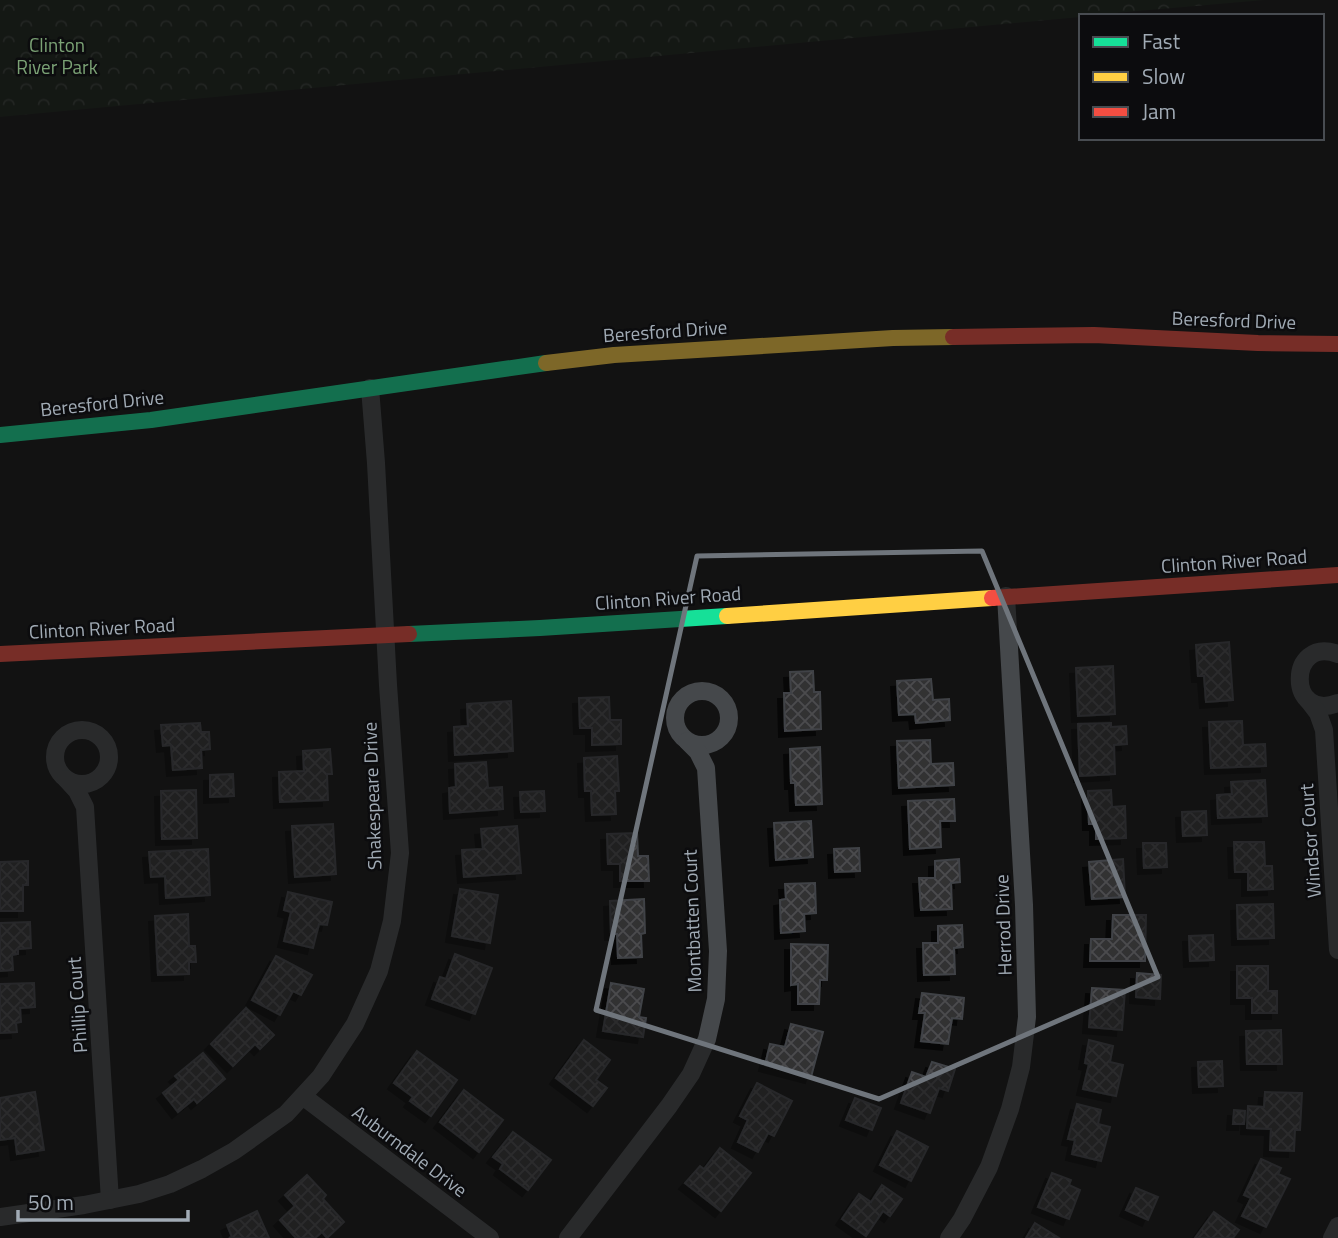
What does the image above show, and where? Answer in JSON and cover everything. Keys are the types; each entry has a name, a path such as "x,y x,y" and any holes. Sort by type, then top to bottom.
{"street":[{"name":"Beresford Drive","path":"0,435 151,420 498,369 614,355 893,338 1094,335 1338,344"},
{"name":"Shakespeare Drive","path":"0,1217 110,1200 160,1187 202,1169 234,1151 286,1114 321,1076 355,1024 379,971 393,921 400,853 370,388"},
{"name":"Clinton River Road","path":"0,654 540,628 1338,575"},
{"name":"Herrod Drive","path":"949,1238 989,1167 1006,1121 1021,1068 1027,1017 1024,905 1006,596"},
{"name":"Windsor Court","path":"1338,654 1314,654 1301,667 1299,675 1302,693 1318,713 1324,730 1338,950"},
{"name":"Montbatten Court","path":"568,1238 669,1106 691,1074 707,1039 716,999 718,951 706,768 698,752 680,734 674,717 680,700 695,691 704,690 720,697 729,712 726,730 712,751 706,768"},
{"path":"1308,700 1325,706 1338,705"},
{"path":"1324,730 1338,705"},
{"path":"85,729 101,737 109,752 109,761 85,807 77,791 60,773 55,755 61,739 68,733 85,729"},
{"path":"687,741 704,745 721,737"},
{"path":"66,779 84,784 101,777"},
{"name":"Phillip Court","path":"85,807 110,1200"},
{"name":"Auburndale Drive","path":"304,1097 490,1238"},
{"path":"1332,1238 1338,1226"}],"highlighted area":[{"path":"982,551 1158,977 879,1099 596,1010 697,556"}],"green space":[{"name":"Clinton River Park","path":"0,0 1265,0 1079,14 1079,17 0,117"}],"building":[{"path":"1229,642 1233,700 1206,702 1204,676 1198,676 1196,645"},
{"path":"1113,666 1115,714 1078,716 1076,668"},
{"path":"813,671 814,692 820,692 821,729 785,731 784,693 791,693 790,672"},
{"path":"931,679 933,700 949,699 950,720 916,723 915,714 899,715 897,681"},
{"path":"609,697 610,720 621,720 621,744 592,745 592,728 580,728 579,698"},
{"path":"511,701 513,751 455,755 454,727 468,726 467,704"},
{"path":"1242,721 1243,745 1265,744 1266,766 1211,768 1209,722"},
{"path":"200,723 201,732 209,732 210,749 201,750 202,768 173,770 171,745 163,746 161,725"},
{"path":"1111,723 1111,727 1126,726 1127,744 1114,745 1115,774 1080,776 1078,724"},
{"path":"930,740 931,764 953,763 954,785 899,788 897,741"},
{"path":"820,747 822,804 796,805 795,783 791,783 790,749"},
{"path":"330,749 332,774 327,774 328,800 280,802 279,772 304,771 303,751"},
{"path":"617,756 619,791 615,791 616,814 592,815 591,791 585,791 584,758"},
{"path":"486,762 488,788 502,787 503,809 450,813 449,788 456,787 455,764"},
{"path":"233,774 234,796 210,797 210,775"},
{"path":"1265,780 1267,816 1218,818 1217,795 1232,794 1231,782"},
{"path":"196,790 197,838 162,839 161,791"},
{"path":"1111,790 1112,807 1125,806 1126,838 1096,839 1096,824 1089,824 1088,791"},
{"path":"544,791 545,811 521,812 520,792"},
{"path":"954,799 955,821 940,821 941,847 910,849 908,801"},
{"path":"1206,811 1207,835 1183,836 1182,812"},
{"path":"811,821 813,857 776,860 774,823"},
{"path":"333,824 336,874 295,877 292,826"},
{"path":"517,826 521,873 464,877 462,850 483,849 481,829"},
{"path":"637,833 638,856 648,856 649,881 620,881 620,864 608,864 607,834"},
{"path":"1234,842 1264,842 1265,866 1272,866 1273,889 1248,890 1248,872 1235,872"},
{"path":"1143,843 1166,843 1167,867 1144,868"},
{"path":"859,848 860,871 835,872 834,849"},
{"path":"208,849 210,895 166,898 165,876 151,877 149,852"},
{"path":"959,859 960,882 951,883 952,909 921,910 919,878 935,878 935,861"},
{"path":"1123,859 1125,897 1092,899 1089,862"},
{"path":"28,861 28,885 23,885 23,911 0,911 0,862"},
{"path":"815,883 816,913 804,914 805,931 781,933 780,900 786,899 785,884"},
{"path":"460,889 498,895 490,943 452,936"},
{"path":"288,892 332,902 327,925 319,924 313,948 284,941 291,912 284,910"},
{"path":"644,899 645,933 641,934 642,957 618,958 617,934 611,934 610,901"},
{"path":"1273,904 1274,938 1238,939 1237,905"},
{"path":"188,914 189,946 195,946 196,962 189,962 189,974 158,975 155,916"},
{"path":"1113,915 1146,915 1145,961 1090,961 1091,939 1112,939"},
{"path":"30,922 31,948 18,949 18,954 12,955 13,970 0,971 0,923"},
{"path":"962,925 963,947 954,948 955,974 924,975 923,943 938,943 938,926"},
{"path":"1213,935 1214,960 1190,961 1189,936"},
{"path":"791,944 828,945 827,980 820,980 819,1004 798,1004 798,984 791,985"},
{"path":"455,954 492,968 475,1014 432,999 440,977 446,979"},
{"path":"276,956 312,975 301,995 293,991 280,1015 252,1000"},
{"path":"1237,966 1268,966 1268,991 1277,991 1277,1013 1252,1013 1252,998 1237,998"},
{"path":"1137,973 1161,975 1160,999 1136,997"},
{"path":"34,983 35,1007 20,1008 21,1022 16,1023 17,1032 0,1033 0,984"},
{"path":"611,983 644,989 639,1017 646,1018 643,1037 603,1031"},
{"path":"1092,988 1125,990 1122,1030 1089,1027"},
{"path":"922,993 964,998 962,1019 952,1018 948,1044 921,1041 925,1013 919,1013"},
{"path":"246,1008 274,1035 260,1049 255,1044 233,1066 211,1044"},
{"path":"791,1024 823,1032 811,1077 765,1065 770,1044 785,1047"},
{"path":"1281,1030 1282,1064 1247,1064 1246,1031"},
{"path":"584,1040 610,1060 596,1080 607,1088 593,1106 556,1078"},
{"path":"1089,1040 1113,1046 1110,1062 1123,1065 1116,1096 1083,1089 1089,1064 1085,1063"},
{"path":"417,1051 457,1080 431,1116 410,1101 413,1097 394,1083"},
{"path":"203,1053 225,1079 197,1103 194,1099 178,1112 163,1093 179,1080 175,1076"},
{"path":"1222,1061 1223,1086 1199,1087 1198,1062"},
{"path":"932,1062 955,1069 948,1091 939,1088 930,1113 901,1103 912,1072 926,1077"},
{"path":"757,1083 792,1101 774,1136 768,1133 758,1152 738,1142 748,1120 740,1116"},
{"path":"464,1090 503,1120 479,1152 440,1122"},
{"path":"35,1092 44,1150 17,1154 15,1138 0,1140 0,1098"},
{"path":"1265,1092 1302,1093 1300,1130 1295,1130 1294,1151 1270,1150 1271,1129 1247,1128 1248,1106 1264,1107"},
{"path":"855,1098 881,1108 872,1130 846,1120"},
{"path":"1077,1104 1101,1110 1098,1124 1110,1127 1101,1161 1072,1154 1075,1140 1068,1139"},
{"path":"1234,1110 1245,1111 1244,1124 1233,1124"},
{"path":"897,1131 928,1147 911,1181 880,1165"},
{"path":"513,1132 551,1160 528,1190 500,1169 503,1164 493,1157"},
{"path":"720,1148 751,1173 721,1211 685,1183 700,1166 704,1169"},
{"path":"1261,1159 1281,1168 1278,1174 1290,1179 1266,1227 1242,1216 1251,1198 1244,1195"},
{"path":"1052,1173 1071,1180 1069,1185 1080,1190 1069,1219 1038,1207"},
{"path":"307,1175 326,1195 323,1199 344,1222 327,1238 322,1232 315,1238 296,1238 280,1220 295,1206 285,1195"},
{"path":"882,1185 902,1199 890,1216 883,1211 866,1236 842,1219 859,1194 871,1202"},
{"path":"1136,1188 1158,1197 1148,1220 1126,1210"},
{"path":"257,1211 269,1238 229,1238 232,1237 227,1225"},
{"path":"1214,1212 1239,1230 1233,1238 1195,1238"},
{"path":"1035,1223 1059,1238 1026,1238"}],"traffic: fast":[{"path":"0,435 151,420 546,363"},
{"path":"409,634 727,616"}],"traffic: slow":[{"path":"546,363 614,355 893,338 953,337"},
{"path":"727,616 992,598"}],"traffic: jam":[{"path":"953,337 1094,335 1338,344"},
{"path":"992,598 1338,575"},
{"path":"0,654 409,634"}]}
